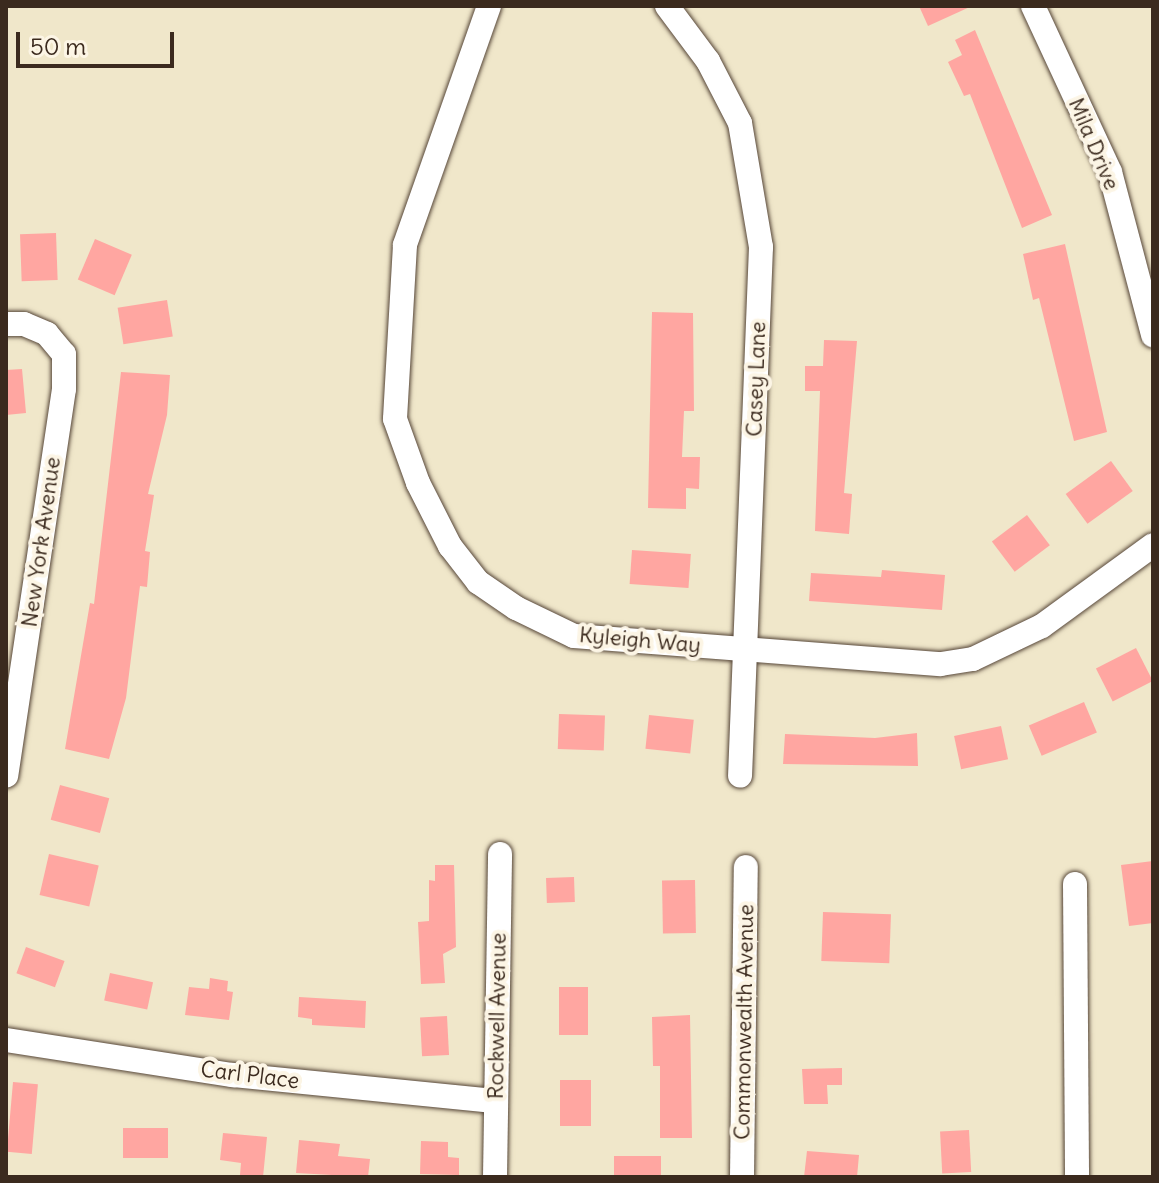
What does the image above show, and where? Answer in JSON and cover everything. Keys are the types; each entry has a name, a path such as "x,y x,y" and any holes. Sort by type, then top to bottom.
{"street":[{"name":"Kyleigh Way","path":"489,6 405,245 395,419 418,483 450,546 478,582 516,608 574,636 941,664 973,659 1042,626 1153,545"},
{"name":"Casey Lane","path":"667,6 708,61 740,123 761,247 740,776"},
{"name":"Mila Drive","path":"1033,6 1110,172 1153,335"},
{"name":"New York Avenue","path":"6,324 24,324 47,334 64,354 64,389 6,776"},
{"name":"Rockwell Avenue","path":"495,1177 500,854"},
{"name":"Commonwealth Avenue","path":"742,1177 746,867"},
{"path":"1075,884 1077,1177"},
{"name":"Carl Place","path":"6,1040 233,1075 495,1101"}],"building":[{"path":"919,6 972,6 928,26"},
{"path":"975,30 1052,215 1022,228 970,94 964,96 948,62 962,55 955,40"},
{"path":"56,233 58,280 22,281 20,234"},
{"path":"95,239 132,255 115,295 78,280"},
{"path":"1065,244 1107,432 1074,441 1039,298 1033,300 1023,254"},
{"path":"167,300 173,337 123,344 118,308"},
{"path":"652,312 693,313 694,411 684,411 682,457 700,457 699,489 686,488 686,509 648,508"},
{"path":"824,340 857,341 844,493 852,494 849,534 815,531 820,391 805,391 805,366 823,366"},
{"path":"22,369 26,413 6,415 6,370"},
{"path":"121,372 170,375 167,415 148,494 154,495 145,551 150,552 147,587 140,586 126,698 109,759 65,749 90,603 94,604"},
{"path":"1111,461 1133,491 1087,524 1066,494"},
{"path":"1027,515 1050,545 1015,572 992,541"},
{"path":"632,550 691,554 688,588 630,584"},
{"path":"882,570 945,575 942,610 809,601 811,573 881,577"},
{"path":"1136,648 1153,681 1113,701 1096,668"},
{"path":"1084,702 1097,732 1042,756 1029,725"},
{"path":"559,714 605,716 604,751 558,749"},
{"path":"649,715 694,720 690,754 645,749"},
{"path":"1001,726 1008,759 961,769 954,736"},
{"path":"917,733 918,766 783,764 785,734 875,738"},
{"path":"60,785 109,798 100,833 51,820"},
{"path":"49,854 99,865 89,906 40,895"},
{"path":"1153,861 1153,923 1129,926 1121,865"},
{"path":"435,865 454,865 456,947 443,954 445,983 421,984 418,922 429,921 429,880 435,881"},
{"path":"574,877 575,902 547,903 546,878"},
{"path":"695,880 696,933 663,934 662,881"},
{"path":"823,912 891,914 889,963 821,961"},
{"path":"26,947 65,961 55,987 16,973"},
{"path":"110,973 153,982 147,1010 104,1000"},
{"path":"210,978 228,981 227,991 233,992 229,1020 185,1015 189,987 209,989"},
{"path":"559,987 588,987 588,1035 559,1035"},
{"path":"299,997 366,1001 365,1028 312,1025 312,1019 298,1017"},
{"path":"690,1015 692,1138 660,1138 660,1066 653,1066 652,1017"},
{"path":"447,1016 449,1055 422,1056 420,1017"},
{"path":"842,1068 842,1085 827,1085 828,1104 804,1104 802,1069"},
{"path":"560,1080 591,1080 591,1126 560,1126"},
{"path":"13,1082 38,1084 32,1154 7,1152"},
{"path":"123,1128 168,1128 168,1158 123,1158"},
{"path":"969,1130 971,1172 942,1173 940,1132"},
{"path":"223,1133 267,1137 263,1177 240,1175 241,1163 220,1160"},
{"path":"299,1140 340,1144 338,1156 370,1159 368,1177 296,1173"},
{"path":"421,1141 448,1142 448,1157 459,1158 459,1175 420,1174"},
{"path":"807,1151 859,1155 857,1177 804,1177"},
{"path":"614,1156 661,1156 661,1177 614,1177"}]}
